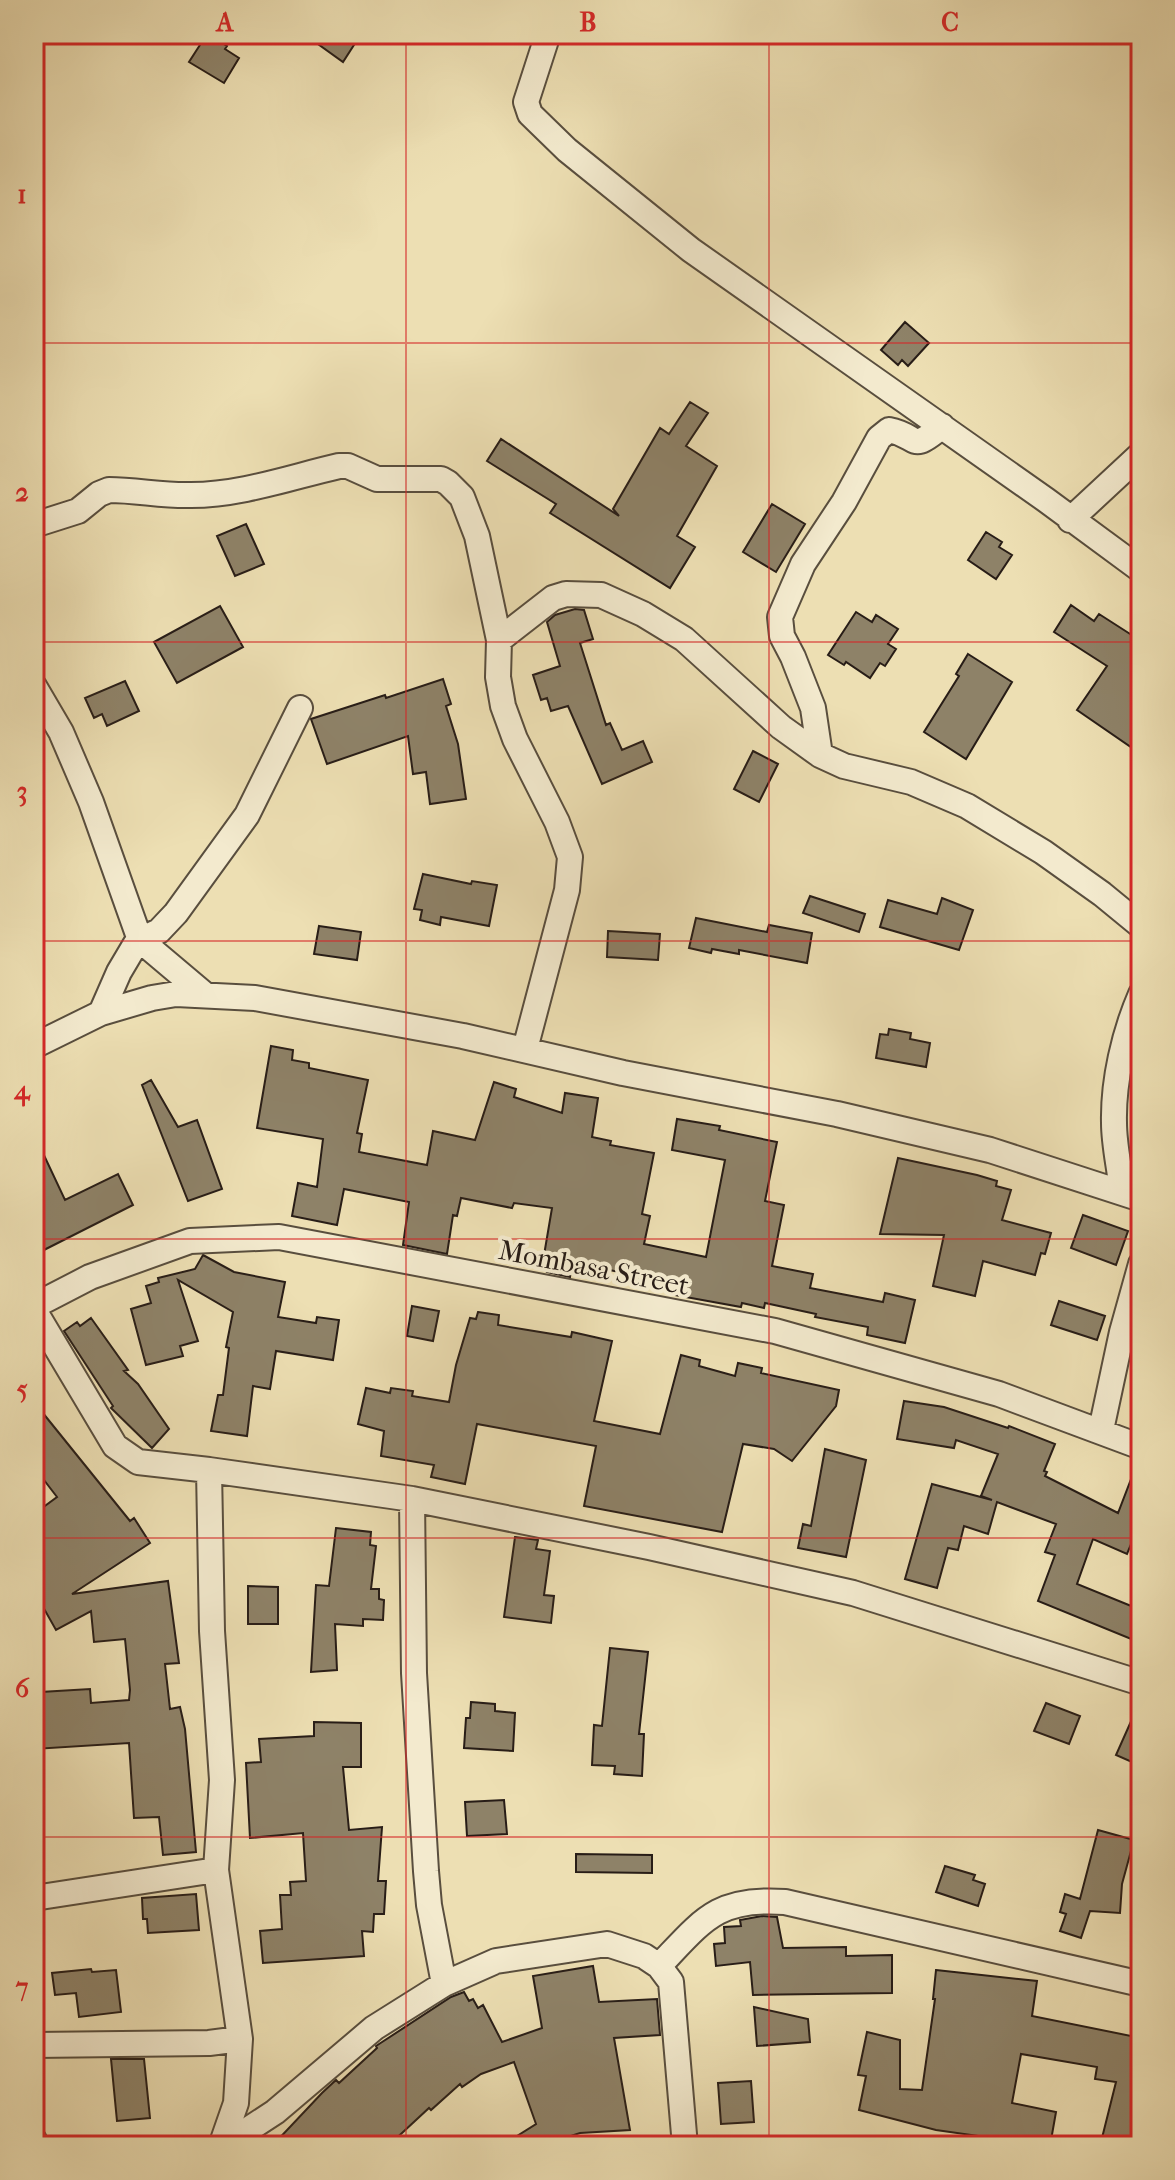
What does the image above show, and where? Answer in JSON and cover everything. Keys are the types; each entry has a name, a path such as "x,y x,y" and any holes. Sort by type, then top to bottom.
{"street":[{"path":"548,34 526,102 530,114 546,130 691,250 1141,570"},
{"path":"820,755 813,708 782,636 780,617 803,564 844,502 879,438 889,430 910,441 921,442 942,426"},
{"path":"1070,520 1141,454"},
{"path":"34,525 78,511 109,490 192,495 218,493 348,466 377,479 441,479 456,490 468,509 477,536 499,640 498,677 503,706 515,739 557,822 570,857 567,890 525,1049"},
{"path":"499,640 553,598 566,594 601,595 643,614 684,639 781,727 820,755 844,766 911,782 967,806 1043,852 1141,926"},
{"path":"34,686 61,732 91,802 140,940 204,994"},
{"path":"101,1013 123,964 140,940 154,934 168,922 211,867 259,794 300,708"},
{"path":"34,1046 101,1013 152,998 204,994 255,998 525,1049 623,1073 837,1114 990,1150 1132,1196"},
{"path":"1132,1196 1114,1123 1120,1063 1132,1014 1141,994"},
{"name":"Mombasa Street","path":"34,1308 90,1277 190,1241 279,1237 775,1331 999,1394 1141,1447"},
{"path":"1101,1430 1122,1332 1141,1264"},
{"path":"34,1308 115,1446 138,1462 412,1499 649,1547 853,1593 1141,1683"},
{"path":"209,1470 212,1631 222,1780 216,1870 240,2039 232,2144"},
{"path":"412,1499 414,1673 426,1871 444,1984"},
{"path":"34,1898 216,1870"},
{"path":"659,1966 704,1920 726,1906 759,1900 785,1902 1141,1984"},
{"path":"232,2144 275,2112 374,2028 444,1984 496,1961 607,1944 644,1956 659,1966 671,1982 685,2146"},
{"path":"34,2045 209,2043 240,2039"}],"building":[{"path":"207,34 239,58 224,83 189,62"},
{"path":"304,34 361,34 343,62"},
{"path":"905,322 929,343 908,366 902,360 898,365 881,350"},
{"path":"690,402 708,413 686,446 717,466 677,536 695,547 670,588 550,513 556,504 487,461 501,439 619,516 613,509 660,428 669,434"},
{"path":"772,504 805,524 776,572 743,552"},
{"path":"246,524 264,564 235,576 217,536"},
{"path":"986,532 1002,542 999,547 1012,555 996,579 968,560"},
{"path":"1071,605 1094,621 1099,614 1141,641 1141,754 1077,710 1107,666 1054,632"},
{"path":"220,606 243,647 177,683 154,642"},
{"path":"575,609 584,610 593,639 580,643 606,725 610,723 622,750 643,741 652,762 602,784 568,706 551,711 547,698 541,700 533,675 560,666 547,622 555,615"},
{"path":"856,612 872,622 876,615 898,629 888,644 896,649 885,666 880,663 870,678 846,662 844,665 828,655"},
{"path":"968,654 1012,682 966,759 924,732 959,676 956,674"},
{"path":"443,679 451,704 446,706 458,744 466,799 430,804 426,772 413,774 408,736 327,764 311,719"},
{"path":"125,681 139,711 107,726 102,714 94,718 85,698"},
{"path":"753,751 778,764 759,802 734,789"},
{"path":"423,874 471,884 472,881 497,885 489,926 441,917 440,925 420,920 422,910 414,909"},
{"path":"810,896 865,914 859,932 803,913"},
{"path":"942,898 973,910 959,950 880,927 888,900 937,914"},
{"path":"696,918 767,932 769,925 812,933 807,963 739,950 739,954 712,949 711,953 689,948"},
{"path":"319,926 361,932 357,960 314,954"},
{"path":"608,931 660,934 658,960 607,957"},
{"path":"889,1029 911,1033 910,1039 930,1043 926,1067 876,1058 880,1034 888,1035"},
{"path":"271,1046 293,1050 292,1060 309,1063 309,1068 368,1080 357,1133 362,1134 359,1152 427,1165 433,1131 475,1140 494,1082 516,1089 514,1097 562,1113 565,1093 598,1098 592,1137 611,1141 610,1145 654,1153 642,1214 650,1216 644,1244 706,1257 725,1160 672,1150 677,1119 720,1126 719,1130 777,1142 765,1201 784,1205 772,1266 813,1274 810,1288 883,1302 885,1293 915,1300 905,1343 867,1335 868,1327 765,1303 764,1308 742,1303 741,1307 669,1294 670,1289 618,1277 619,1272 572,1262 570,1277 547,1272 548,1268 542,1267 552,1208 514,1203 512,1208 461,1198 457,1216 453,1215 447,1254 403,1245 409,1202 344,1189 337,1225 292,1216 298,1183 317,1187 323,1139 257,1128"},
{"path":"151,1080 178,1127 197,1120 222,1189 188,1201 142,1085"},
{"path":"34,1134 65,1200 118,1174 133,1205 34,1255"},
{"path":"898,1158 977,1175 997,1181 996,1186 1011,1190 1002,1220 1051,1233 1035,1275 983,1261 975,1296 933,1286 944,1235 880,1234"},
{"path":"1083,1215 1128,1231 1116,1265 1071,1248"},
{"path":"203,1255 234,1272 285,1282 278,1317 316,1323 317,1317 339,1320 333,1360 276,1351 270,1389 253,1386 247,1436 211,1431 218,1395 223,1395 229,1348 226,1347 233,1312 178,1280 198,1341 180,1346 183,1356 146,1365 131,1309 151,1303 146,1286 159,1282 158,1278 195,1269"},
{"path":"1059,1301 1105,1316 1097,1340 1051,1325"},
{"path":"412,1306 439,1311 433,1341 407,1336"},
{"path":"478,1312 499,1315 498,1325 571,1337 572,1332 612,1341 594,1421 660,1434 681,1355 700,1360 699,1366 735,1376 738,1363 762,1368 761,1373 839,1390 836,1406 792,1461 774,1449 743,1444 722,1532 584,1506 596,1446 477,1424 465,1484 431,1477 434,1465 381,1456 384,1431 358,1424 366,1388 390,1393 391,1388 413,1391 412,1396 449,1402 470,1318 476,1319"},
{"path":"91,1318 128,1370 124,1371 138,1384 169,1429 152,1448 111,1408 113,1406 64,1331 77,1322 80,1326"},
{"path":"904,1401 944,1407 1009,1426 1055,1444 1044,1471 1047,1472 1045,1476 1118,1513 1138,1461 1141,1462 1141,1520 1127,1554 1093,1539 1077,1584 1141,1610 1141,1643 1038,1601 1055,1555 1045,1552 1056,1524 997,1502 988,1534 964,1526 958,1550 948,1548 937,1588 905,1579 932,1484 992,1500 981,1496 998,1454 956,1440 954,1448 897,1439"},
{"path":"34,1402 130,1521 134,1518 150,1543 72,1594 168,1581 179,1663 165,1664 170,1709 180,1707 185,1729 196,1852 163,1855 159,1817 134,1818 129,1743 34,1749 34,1717 43,1717 41,1692 90,1689 91,1703 129,1700 130,1690 125,1639 94,1642 91,1611 56,1630 34,1591 34,1514 57,1497 34,1467"},
{"path":"825,1449 866,1460 846,1557 798,1548 803,1524 811,1526"},
{"path":"336,1528 371,1532 370,1545 376,1546 371,1589 379,1589 379,1599 384,1600 383,1620 363,1619 363,1626 335,1624 337,1670 311,1672 316,1585 329,1586"},
{"path":"515,1537 538,1540 536,1549 550,1551 544,1595 554,1596 551,1623 504,1617"},
{"path":"248,1586 278,1587 278,1624 248,1624"},
{"path":"610,1648 648,1652 639,1734 644,1734 642,1776 614,1774 615,1766 592,1765 594,1725 602,1726"},
{"path":"1141,1699 1141,1766 1116,1755"},
{"path":"471,1702 495,1704 495,1711 515,1713 513,1751 464,1748 466,1718 470,1718"},
{"path":"1046,1703 1080,1716 1069,1744 1034,1731"},
{"path":"314,1722 361,1723 361,1767 343,1767 349,1830 382,1827 378,1881 386,1881 384,1914 374,1914 373,1932 362,1931 364,1956 263,1963 260,1931 282,1929 280,1895 291,1895 290,1882 306,1881 303,1833 250,1838 246,1763 261,1762 259,1739 314,1736"},
{"path":"504,1800 507,1834 467,1836 465,1802"},
{"path":"1098,1830 1134,1840 1122,1884 1120,1913 1090,1911 1081,1938 1060,1931 1066,1914 1060,1912 1065,1894 1080,1899"},
{"path":"576,1854 652,1855 652,1873 576,1872"},
{"path":"945,1866 975,1875 973,1880 985,1884 978,1906 936,1892"},
{"path":"196,1894 199,1930 148,1933 147,1919 143,1919 142,1898"},
{"path":"777,1917 783,1948 846,1947 846,1956 892,1955 892,1993 753,1995 750,1962 716,1966 714,1944 725,1943 724,1927 741,1926 740,1920"},
{"path":"593,1966 599,2002 657,1999 660,2035 614,2038 630,2130 580,2133 540,2146 501,2146 536,2124 514,2062 481,2074 462,2087 460,2084 388,2146 272,2146 322,2093 336,2080 339,2083 376,2046 451,1997 464,1992 478,2008 483,2005 502,2042 542,2028 533,1976"},
{"path":"91,1969 92,1972 116,1970 121,2012 79,2017 76,1993 55,1995 52,1973"},
{"path":"936,1970 1037,1981 1032,2016 1141,2038 1141,2146 1100,2146 1116,2082 1095,2079 1097,2067 1021,2054 1012,2103 1056,2112 1050,2146 1013,2146 1014,2141 936,2130 859,2110 866,2076 858,2075 867,2032 900,2040 900,2089 922,2090"},
{"path":"754,2007 808,2019 810,2042 757,2046"},
{"path":"111,2059 144,2059 150,2118 117,2121"},
{"path":"751,2081 754,2122 721,2124 718,2083"}]}
